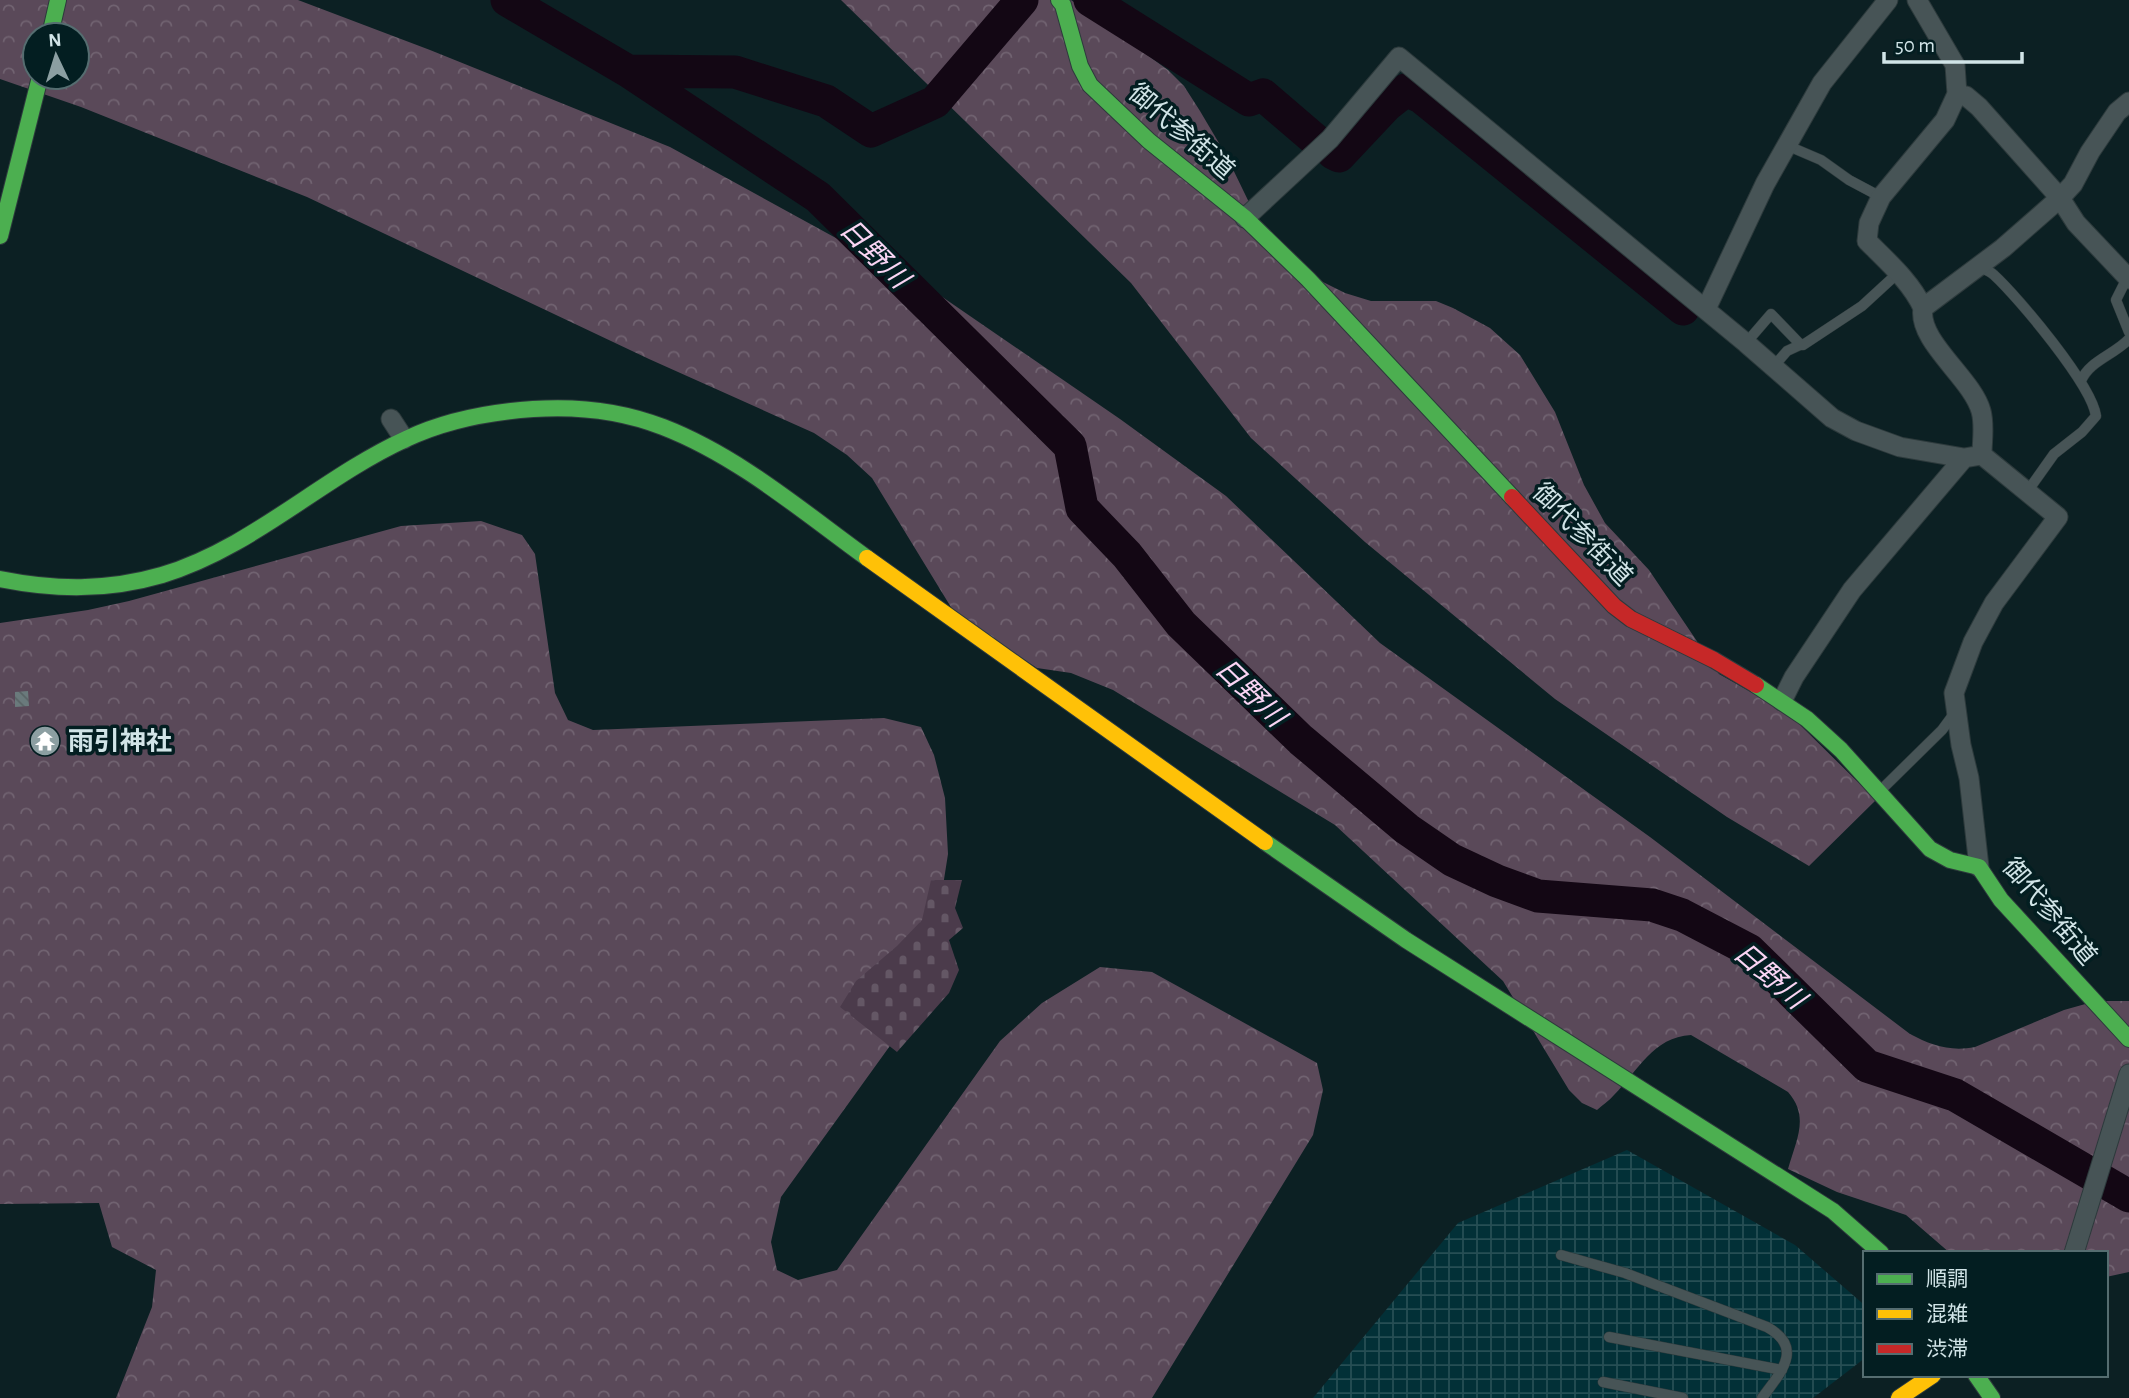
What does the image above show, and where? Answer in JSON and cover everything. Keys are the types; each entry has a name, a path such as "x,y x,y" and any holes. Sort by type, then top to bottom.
{"main road":[{"name":"御代参街道","path":"1059,0 1063,5 1080,66 1090,85 1149,141 1245,218 1308,279 1614,606 1631,619 1714,660 1807,719 1841,750 1930,849 1950,860 1979,867 2001,900 2041,946 2129,1039"},
{"path":"0,236 36,91"},
{"path":"0,579 35,586 81,589 127,584 173,571 258,528 404,439 478,415 503,411 571,408 628,416 657,425 715,450 1168,774 1406,940 1833,1211 1879,1251"},
{"path":"1899,1398 1930,1377"},
{"path":"1977,1377 1992,1398"}],"street":[{"path":"1706,309 1786,145 1822,83 1888,0"},
{"path":"1782,701 1794,677 1852,590 1973,457 1981,410 1960,375 1925,329 1923,308 1918,298 1899,272 1867,242 1869,223 1881,197 1945,120 1957,94 1955,65 1917,0"},
{"path":"1245,218 1330,139 1399,57 1706,309 1832,418 1900,447 1973,457 2027,492 2058,517 1999,596 1973,642 1954,693 1979,867"},
{"path":"1957,94 1966,96 1979,107 2060,198 2076,223 2128,278"},
{"path":"1923,308 1979,267 2060,198 2073,184 2118,112 2129,102"},
{"path":"391,419 404,439"},
{"path":"2075,1251 2129,1074"}],"lane":[{"path":"1786,145 1821,160 1849,180 1881,197"},
{"path":"1979,267 1992,272 2010,291 2081,381 2096,416 2082,432 2054,454 2027,492"},
{"path":"1772,368 1787,351 1862,306 1899,272"},
{"path":"2128,278 2116,300 2129,332"},
{"path":"1746,343 1771,314 1802,344"},
{"path":"2081,381 2087,368 2105,359 2129,339"},
{"path":"1879,792 1942,730 1956,710"},
{"path":"1560,1255 1625,1273 1780,1334 1787,1346 1787,1359 1762,1398"},
{"path":"1609,1337 1782,1370"},
{"path":"1604,1382 1683,1398"}],"shaded area":[{"path":"1627,1150 1795,1245 1861,1302 1863,1360 1813,1398 1313,1398 1458,1223"}],"green space":[{"path":"0,0 298,0 670,147 938,294 1120,419 1226,496 1380,643 1650,837 1910,1034 1941,1046 1957,1049 1975,1047 2064,1010 2096,1001 2129,1001 2129,1272 2108,1277 2108,1251 1948,1251 1906,1215 1837,1192 1788,1169 1800,1120 1795,1101 1788,1092 1691,1035 1678,1037 1656,1049 1597,1110 1582,1103 1569,1090 1503,981 1335,825 1113,690 1071,673 1037,668 957,617 872,478 847,455 814,433 649,359 307,197 35,91 91,91 91,21 21,21 21,86 0,79"},
{"path":"841,0 1071,0 1168,70 1184,86 1200,111 1226,155 1260,225 1321,281 1345,293 1371,301 1436,301 1490,328 1520,355 1555,412 1584,485 1605,523 1649,570 1719,674 1788,713 1876,800 1809,866 1727,817 1555,699 1365,542 1251,438 1131,283"},
{"path":"481,521 522,535 535,554 555,693 568,720 593,730 884,718 921,727 934,755 945,798 948,854 928,981 892,1043 781,1197 771,1242 777,1270 798,1280 837,1270 1000,1041 1042,1003 1100,967 1152,972 1317,1063 1323,1090 1313,1135 1152,1398 116,1398 152,1307 156,1270 112,1247 99,1203 0,1204 0,623 129,601 401,526"},
{"path":"931,880 962,880 955,908 963,928 949,940 959,970 949,993 897,1052 840,1007 856,981 897,946 922,920"}],"building":[{"path":"28,691 29,706 15,707 15,692"},
{"path":"89,729 90,744 73,745 70,741 71,730"},
{"name":"雨引神社","path":"38,733 50,733 51,748 39,749"}],"waterway":[{"name":"日野川","path":"507,0 628,71 818,197 1070,446 1082,508 1127,555 1181,624 1301,740 1407,829 1452,860 1538,896 1652,905 1682,915 1749,950 1867,1066 1955,1095 2129,1196"},
{"path":"628,71 735,72 826,101 871,131 935,102 1022,0"},
{"path":"1090,0 1249,100 1263,95 1319,143"},
{"path":"1333,153 1339,156 1387,105 1406,90 1421,97 1683,309"}],"traffic: fast":[{"path":"53,21 58,0"},
{"path":"1059,0 1063,5 1080,66 1090,85 1149,141 1245,218 1308,279 1512,497"},
{"path":"0,236 36,91"},
{"path":"0,579 81,587 121,584 162,575 226,548 375,455 421,432 484,415 550,408 615,413 663,427 691,439 769,486 867,558"},
{"path":"1756,685 1807,719 1841,750 1930,849 1950,860 1979,867 2001,900 2129,1039"},
{"path":"1265,842 1406,940 1833,1211 1879,1251"},
{"path":"1977,1377 1992,1398"}],"traffic: slow":[{"path":"867,558 1265,842"},
{"path":"1899,1398 1930,1377"}],"traffic: jam":[{"path":"1512,497 1614,606 1631,619 1714,660 1756,685"}],"place":[{"name":"雨引神社","path":"45,741"}]}
